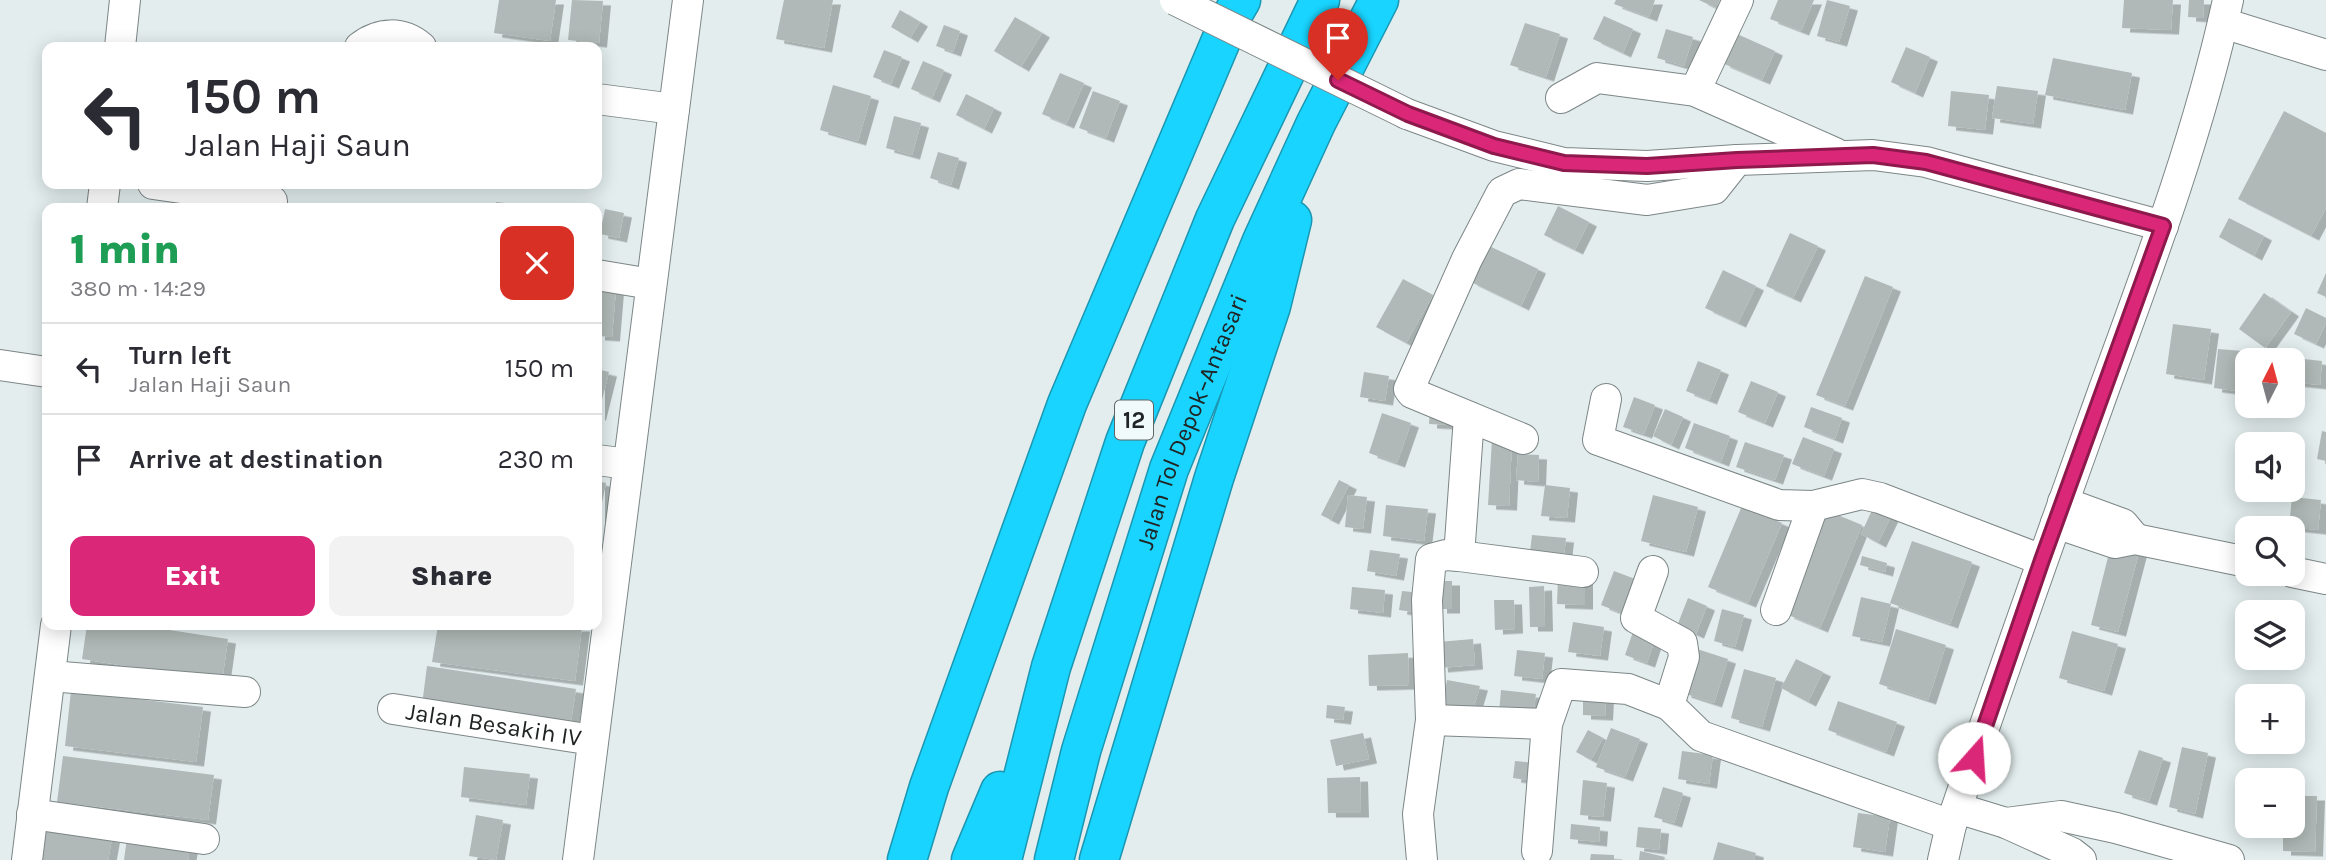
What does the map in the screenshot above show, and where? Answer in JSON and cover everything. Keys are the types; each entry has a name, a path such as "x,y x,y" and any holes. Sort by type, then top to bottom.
{"highway":[{"path":"907,860 929,787 1067,404 1231,17 1241,0"},
{"name":"12","path":"1002,860 1051,667 1125,442 1215,219 1320,0"},
{"name":"Jalan Tol Depok–Antasari","path":"1054,860 1081,751 1169,469 1262,241 1316,123 1379,0"},
{"path":"1099,860 1214,478 1271,306 1316,123"},
{"path":"971,860 1051,667"}],"street":[{"path":"123,42 125,0"},
{"path":"602,616 628,464 688,0"},
{"path":"1175,0 1408,114 1494,146 1564,163 1647,166 1873,155 1926,162 2163,226"},
{"path":"1695,91 1738,0"},
{"path":"1943,860 1954,816 2042,560 2163,226 2226,11 2326,55"},
{"path":"367,42 380,36 393,35 413,42"},
{"path":"1561,97 1597,78 1695,91 1842,156"},
{"path":"602,101 674,109"},
{"path":"1523,439 1412,393 1409,389 1467,259 1502,192 1519,184 1647,200 1714,188 1737,160"},
{"path":"188,189 272,201"},
{"path":"602,276 651,284"},
{"path":"0,365 42,371"},
{"path":"1606,399 1598,440 1779,505 1813,506 1862,494 1880,498 2042,560"},
{"path":"1459,556 1469,417"},
{"path":"602,461 628,464"},
{"path":"1776,610 1813,506"},
{"path":"2060,512 2115,543 2135,539 2235,560"},
{"path":"1422,860 1418,814 1431,719 1427,600 1431,559 1446,555 1459,556 1583,572"},
{"path":"1653,570 1636,618 1682,643 1684,657 1669,705"},
{"path":"2305,575 2326,579"},
{"path":"27,860 55,630"},
{"path":"578,860 593,740 601,630"},
{"path":"50,676 245,692"},
{"path":"1538,850 1547,724 1561,684 1628,689 1669,705 1701,736 1954,816 2006,823 2061,816 2116,828 2228,860"},
{"name":"Jalan Besakih IV","path":"393,709 593,740"},
{"path":"1431,719 1547,724"},
{"path":"32,814 204,839"},
{"path":"2006,823 2081,860"}],"building":[{"path":"499,0 556,0 550,41 494,33"},
{"path":"572,0 603,1 599,42 568,40"},
{"path":"784,0 833,0 824,48 776,39"},
{"path":"1616,0 1655,0 1649,17 1614,4"},
{"path":"1699,0 1720,0 1716,8"},
{"path":"1778,0 1814,0 1801,31 1770,19"},
{"path":"1827,0 1850,6 1839,42 1817,36"},
{"path":"2124,0 2173,0 2171,30 2122,28"},
{"path":"2189,0 2204,0 2203,18 2188,17"},
{"path":"900,10 920,22 910,38 891,27"},
{"path":"1604,16 1633,29 1623,53 1593,39"},
{"path":"1015,17 1042,33 1021,67 994,51"},
{"path":"1525,23 1560,34 1546,77 1510,65"},
{"path":"944,25 960,31 953,52 936,46"},
{"path":"1666,29 1693,37 1684,66 1657,58"},
{"path":"1735,33 1775,51 1762,80 1722,63"},
{"path":"1906,47 1930,57 1915,93 1891,82"},
{"path":"884,50 902,57 891,84 873,77"},
{"path":"2053,58 2132,73 2125,110 2045,95"},
{"path":"923,61 944,70 932,98 911,89"},
{"path":"1060,73 1084,83 1066,124 1042,114"},
{"path":"833,85 871,96 858,141 820,130"},
{"path":"1997,86 2038,91 2033,124 1992,118"},
{"path":"1093,91 1120,101 1106,138 1079,128"},
{"path":"1951,91 1989,95 1985,130 1948,126"},
{"path":"966,94 994,108 984,129 956,115"},
{"path":"2284,111 2326,133 2326,208 2311,236 2238,199"},
{"path":"894,116 921,123 912,155 886,148"},
{"path":"938,152 959,158 951,185 930,178"},
{"path":"1558,206 1589,222 1575,250 1544,235"},
{"path":"605,209 624,213 619,238 602,234"},
{"path":"2229,218 2264,236 2254,256 2219,237"},
{"path":"1790,233 1818,246 1793,298 1766,286"},
{"path":"1487,245 1538,269 1521,306 1469,281"},
{"path":"1723,270 1756,286 1738,323 1705,308"},
{"path":"2326,273 2326,297 2317,293"},
{"path":"1865,276 1893,287 1845,406 1816,395"},
{"path":"1403,279 1433,295 1406,343 1376,327"},
{"path":"602,288 616,289 612,337 602,336"},
{"path":"2264,293 2291,312 2265,348 2239,329"},
{"path":"2306,308 2326,318 2316,344 2294,334"},
{"path":"2173,324 2211,329 2204,380 2166,374"},
{"path":"2218,349 2235,350 2235,391 2214,388"},
{"path":"2305,359 2322,361 2320,385 2305,383"},
{"path":"1698,361 1721,370 1709,400 1686,391"},
{"path":"602,370 609,372 602,400"},
{"path":"1364,372 1389,376 1385,401 1360,397"},
{"path":"1751,381 1778,392 1765,423 1738,412"},
{"path":"1634,397 1655,405 1644,434 1623,427"},
{"path":"1811,407 1842,418 1835,439 1804,427"},
{"path":"1430,409 1450,411 1448,425 1429,424"},
{"path":"1665,409 1683,417 1671,445 1653,436"},
{"path":"1382,413 1411,423 1397,463 1369,453"},
{"path":"1694,423 1730,436 1721,462 1685,448"},
{"path":"2322,431 2326,432 2326,461 2317,459"},
{"path":"1803,437 1834,449 1824,476 1792,464"},
{"path":"1492,439 1512,441 1509,506 1488,505"},
{"path":"1745,442 1784,455 1775,480 1736,467"},
{"path":"1518,454 1539,455 1538,482 1516,480"},
{"path":"1339,480 1349,485 1331,520 1321,515"},
{"path":"602,482 606,483 602,503"},
{"path":"1545,485 1570,488 1567,518 1541,516"},
{"path":"1348,495 1367,497 1363,529 1345,527"},
{"path":"1653,495 1698,507 1686,552 1641,541"},
{"path":"2305,498 2321,500 2318,530 2305,529 2305,516 2290,516 2292,502 2305,502"},
{"path":"1386,505 1428,509 1424,541 1383,536"},
{"path":"1742,506 1782,523 1748,603 1708,587"},
{"path":"1873,508 1891,516 1878,543 1861,534"},
{"path":"1828,511 1862,525 1820,628 1786,614"},
{"path":"1532,535 1566,538 1563,565 1529,561"},
{"path":"1912,541 1972,562 1950,624 1890,603"},
{"path":"2111,545 2139,552 2118,632 2091,625"},
{"path":"1370,550 1400,554 1396,576 1367,571"},
{"path":"1862,556 1887,563 1885,572 1860,565"},
{"path":"1614,571 1638,580 1624,614 1601,605"},
{"path":"1558,576 1585,576 1585,605 1557,604"},
{"path":"1439,581 1452,581 1452,609 1439,609"},
{"path":"1544,586 1545,627 1530,627 1529,587"},
{"path":"1352,587 1385,590 1383,613 1350,609"},
{"path":"1402,591 1422,593 1420,613 1399,610"},
{"path":"1861,597 1891,604 1882,642 1852,636"},
{"path":"1688,598 1707,606 1696,634 1677,626"},
{"path":"1494,600 1514,600 1515,629 1495,630"},
{"path":"1722,609 1744,615 1735,647 1714,641"},
{"path":"1573,622 1604,627 1600,656 1568,652"},
{"path":"1635,626 1657,633 1647,663 1625,655"},
{"path":"1896,629 1946,645 1928,700 1879,684"},
{"path":"86,630 170,630 228,639 222,681 82,659"},
{"path":"437,630 582,630 575,681 432,662"},
{"path":"2072,631 2118,644 2104,691 2059,678"},
{"path":"1473,639 1475,665 1440,668 1438,642"},
{"path":"1697,649 1728,659 1714,703 1683,693"},
{"path":"1517,650 1545,653 1542,679 1514,676"},
{"path":"1408,653 1409,685 1369,686 1368,655"},
{"path":"1796,659 1823,672 1808,702 1781,688"},
{"path":"427,666 576,689 570,728 422,705"},
{"path":"1744,669 1776,678 1762,727 1731,718"},
{"path":"1447,680 1480,686 1472,713 1441,711"},
{"path":"1501,690 1536,694 1533,714 1499,713"},
{"path":"71,691 203,707 196,762 65,746"},
{"path":"1583,696 1606,697 1605,716 1583,715"},
{"path":"1838,701 1897,722 1886,752 1828,730"},
{"path":"1327,705 1345,707 1343,720 1326,718"},
{"path":"1611,728 1640,739 1625,777 1596,767"},
{"path":"1588,730 1603,738 1591,760 1576,752"},
{"path":"1363,733 1369,759 1336,766 1330,740"},
{"path":"2182,747 2208,753 2195,814 2169,807"},
{"path":"2139,750 2163,758 2149,801 2124,793"},
{"path":"1682,751 1713,755 1709,784 1678,779"},
{"path":"63,756 214,775 208,820 57,802"},
{"path":"1515,761 1535,763 1533,781 1513,778"},
{"path":"464,767 530,774 526,805 461,797"},
{"path":"1360,777 1361,813 1328,813 1327,778"},
{"path":"1583,780 1607,783 1603,817 1580,815"},
{"path":"1663,787 1683,793 1674,823 1654,817"},
{"path":"2305,796 2317,796 2315,852 2283,851 2283,838 2305,838"},
{"path":"1858,813 1890,817 1885,852 1853,847"},
{"path":"476,815 503,820 496,860 469,856"},
{"path":"1571,824 1600,827 1599,842 1570,839"},
{"path":"45,826 112,838 108,860 39,860"},
{"path":"1638,827 1661,829 1659,850 1636,847"},
{"path":"127,838 190,847 188,860 124,860"},
{"path":"1718,842 1756,853 1754,860 1713,860"},
{"path":"1640,851 1665,857 1664,860 1639,860"},
{"path":"1591,854 1614,855 1614,860 1590,860"}],"route":[{"path":"1338,80 1408,114 1494,146 1564,163 1647,166 1873,155 1926,162 2163,226 2042,560 1974,758"}]}
